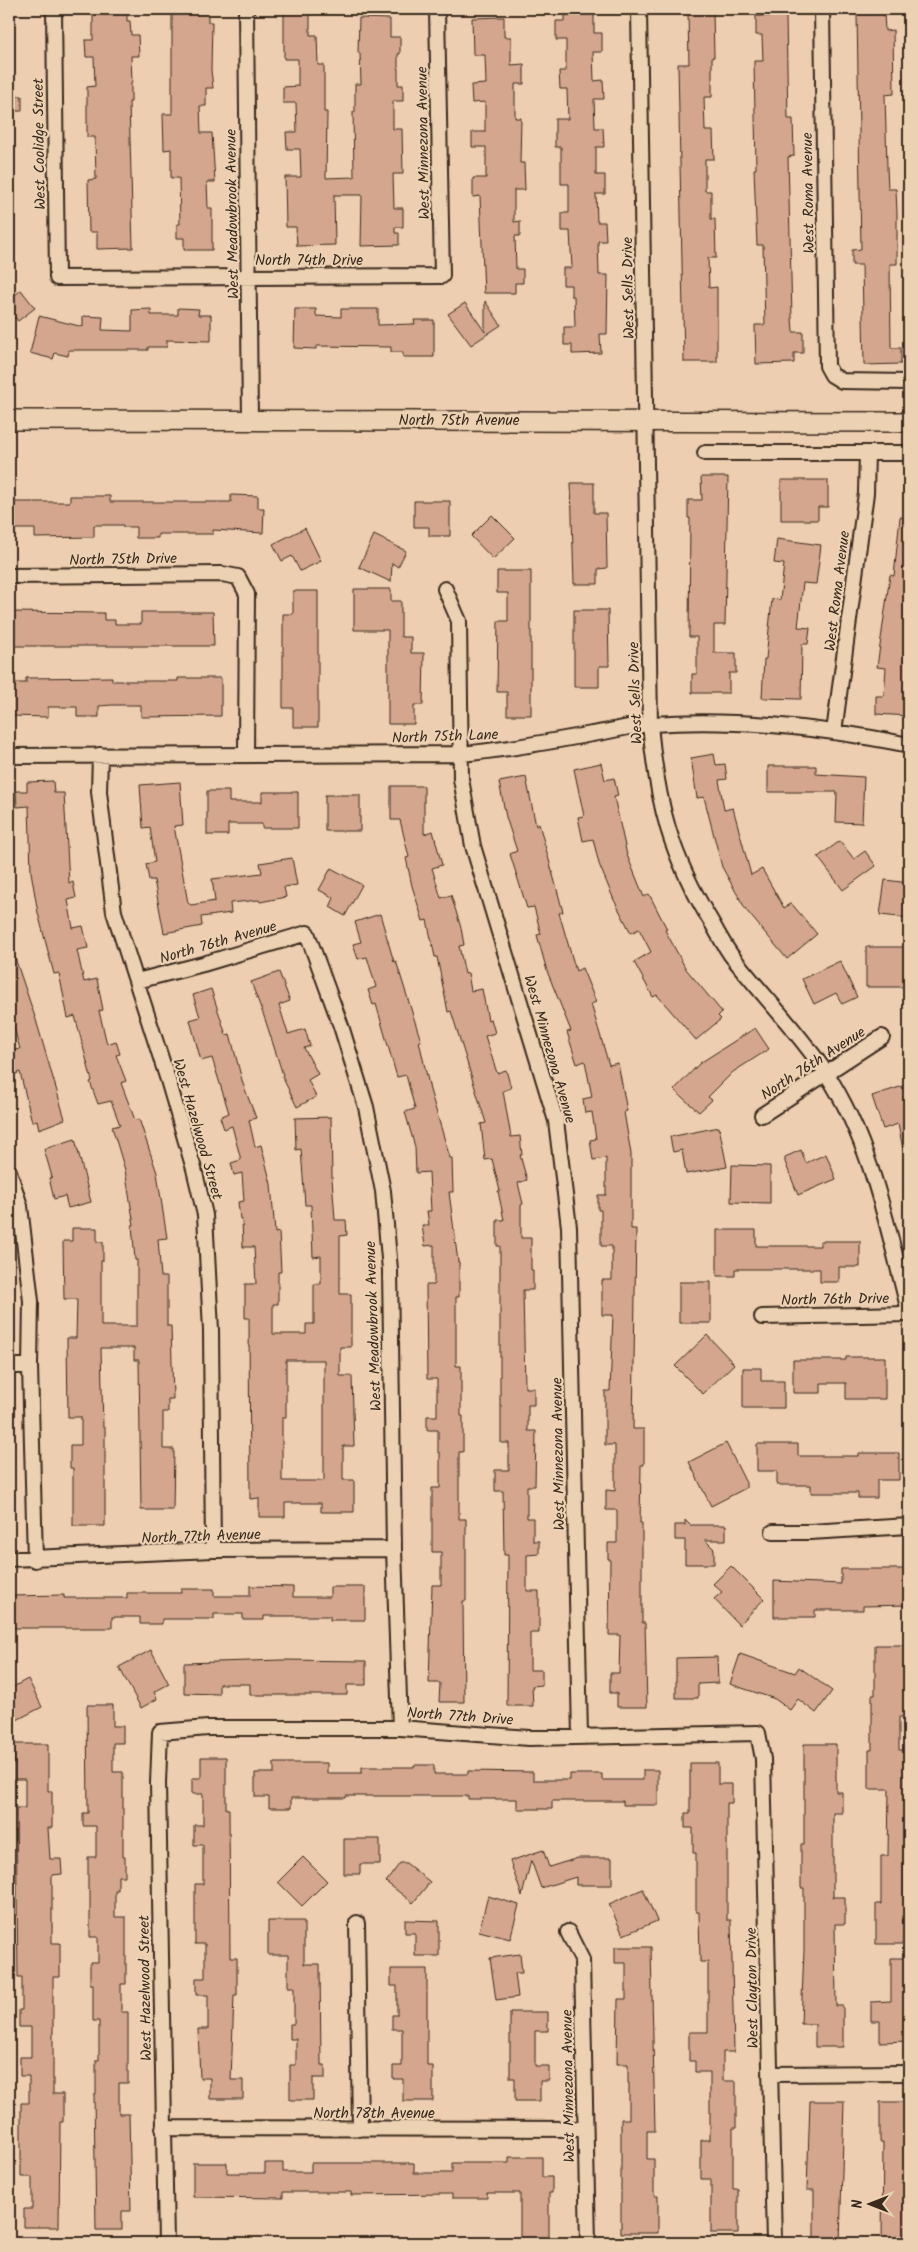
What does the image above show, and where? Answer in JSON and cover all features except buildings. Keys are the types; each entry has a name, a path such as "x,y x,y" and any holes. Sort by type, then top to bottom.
{"main road":[{"name":"North 75th Avenue","path":"9,420 909,422"}],"street":[{"name":"West Coolidge Street","path":"54,9 57,278"},
{"name":"West Meadowbrook Avenue","path":"246,9 250,420"},
{"name":"West Minnezona Avenue","path":"436,9 442,276"},
{"name":"West Sells Drive","path":"639,9 650,724 658,793 671,844 694,894 731,954 781,1014 826,1074 862,1143 884,1214 909,1312"},
{"name":"West Roma Avenue","path":"822,9 827,366 832,375 842,381 909,382"},
{"name":"North 74th Drive","path":"57,278 442,276"},
{"path":"705,452 909,453"},
{"name":"West Roma Avenue","path":"834,732 866,493 867,453"},
{"name":"North 75th Drive","path":"9,576 222,574 238,577 247,594 246,754"},
{"name":"West Minnezona Avenue","path":"445,589 458,621 461,779 473,846 556,1121 569,1227 580,1736"},
{"name":"North 75th Lane","path":"9,756 461,754 502,750 650,724 734,724 834,732 909,745"},
{"name":"West Hazelwood Street","path":"100,755 99,792 114,912 194,1168 205,1215 211,1330 213,1550"},
{"name":"West Meadowbrook Avenue","path":"307,933 341,1026 366,1107 383,1191 390,1270 394,1549 400,1728"},
{"name":"North 76th Avenue","path":"137,981 203,964 307,933"},
{"name":"North 76th Avenue","path":"762,1116 882,1037"},
{"path":"9,1171 20,1206 31,1301 30,1366 35,1560"},
{"name":"North 76th Drive","path":"762,1317 909,1312"},
{"path":"9,1366 30,1366"},
{"path":"773,1532 810,1532 909,1526"},
{"name":"North 77th Avenue","path":"9,1559 35,1560 213,1550 394,1549"},
{"name":"North 77th Drive","path":"160,1732 208,1728 400,1728 529,1738 758,1733"},
{"name":"West Hazelwood Street","path":"160,1732 158,1783 166,2243"},
{"name":"West Clayton Drive","path":"758,1733 763,1759 774,2243"},
{"path":"357,1923 360,2129"},
{"name":"West Minnezona Avenue","path":"568,1932 582,1960 588,2243"},
{"path":"770,2074 909,2073"},
{"name":"North 78th Avenue","path":"163,2128 585,2129"}]}
